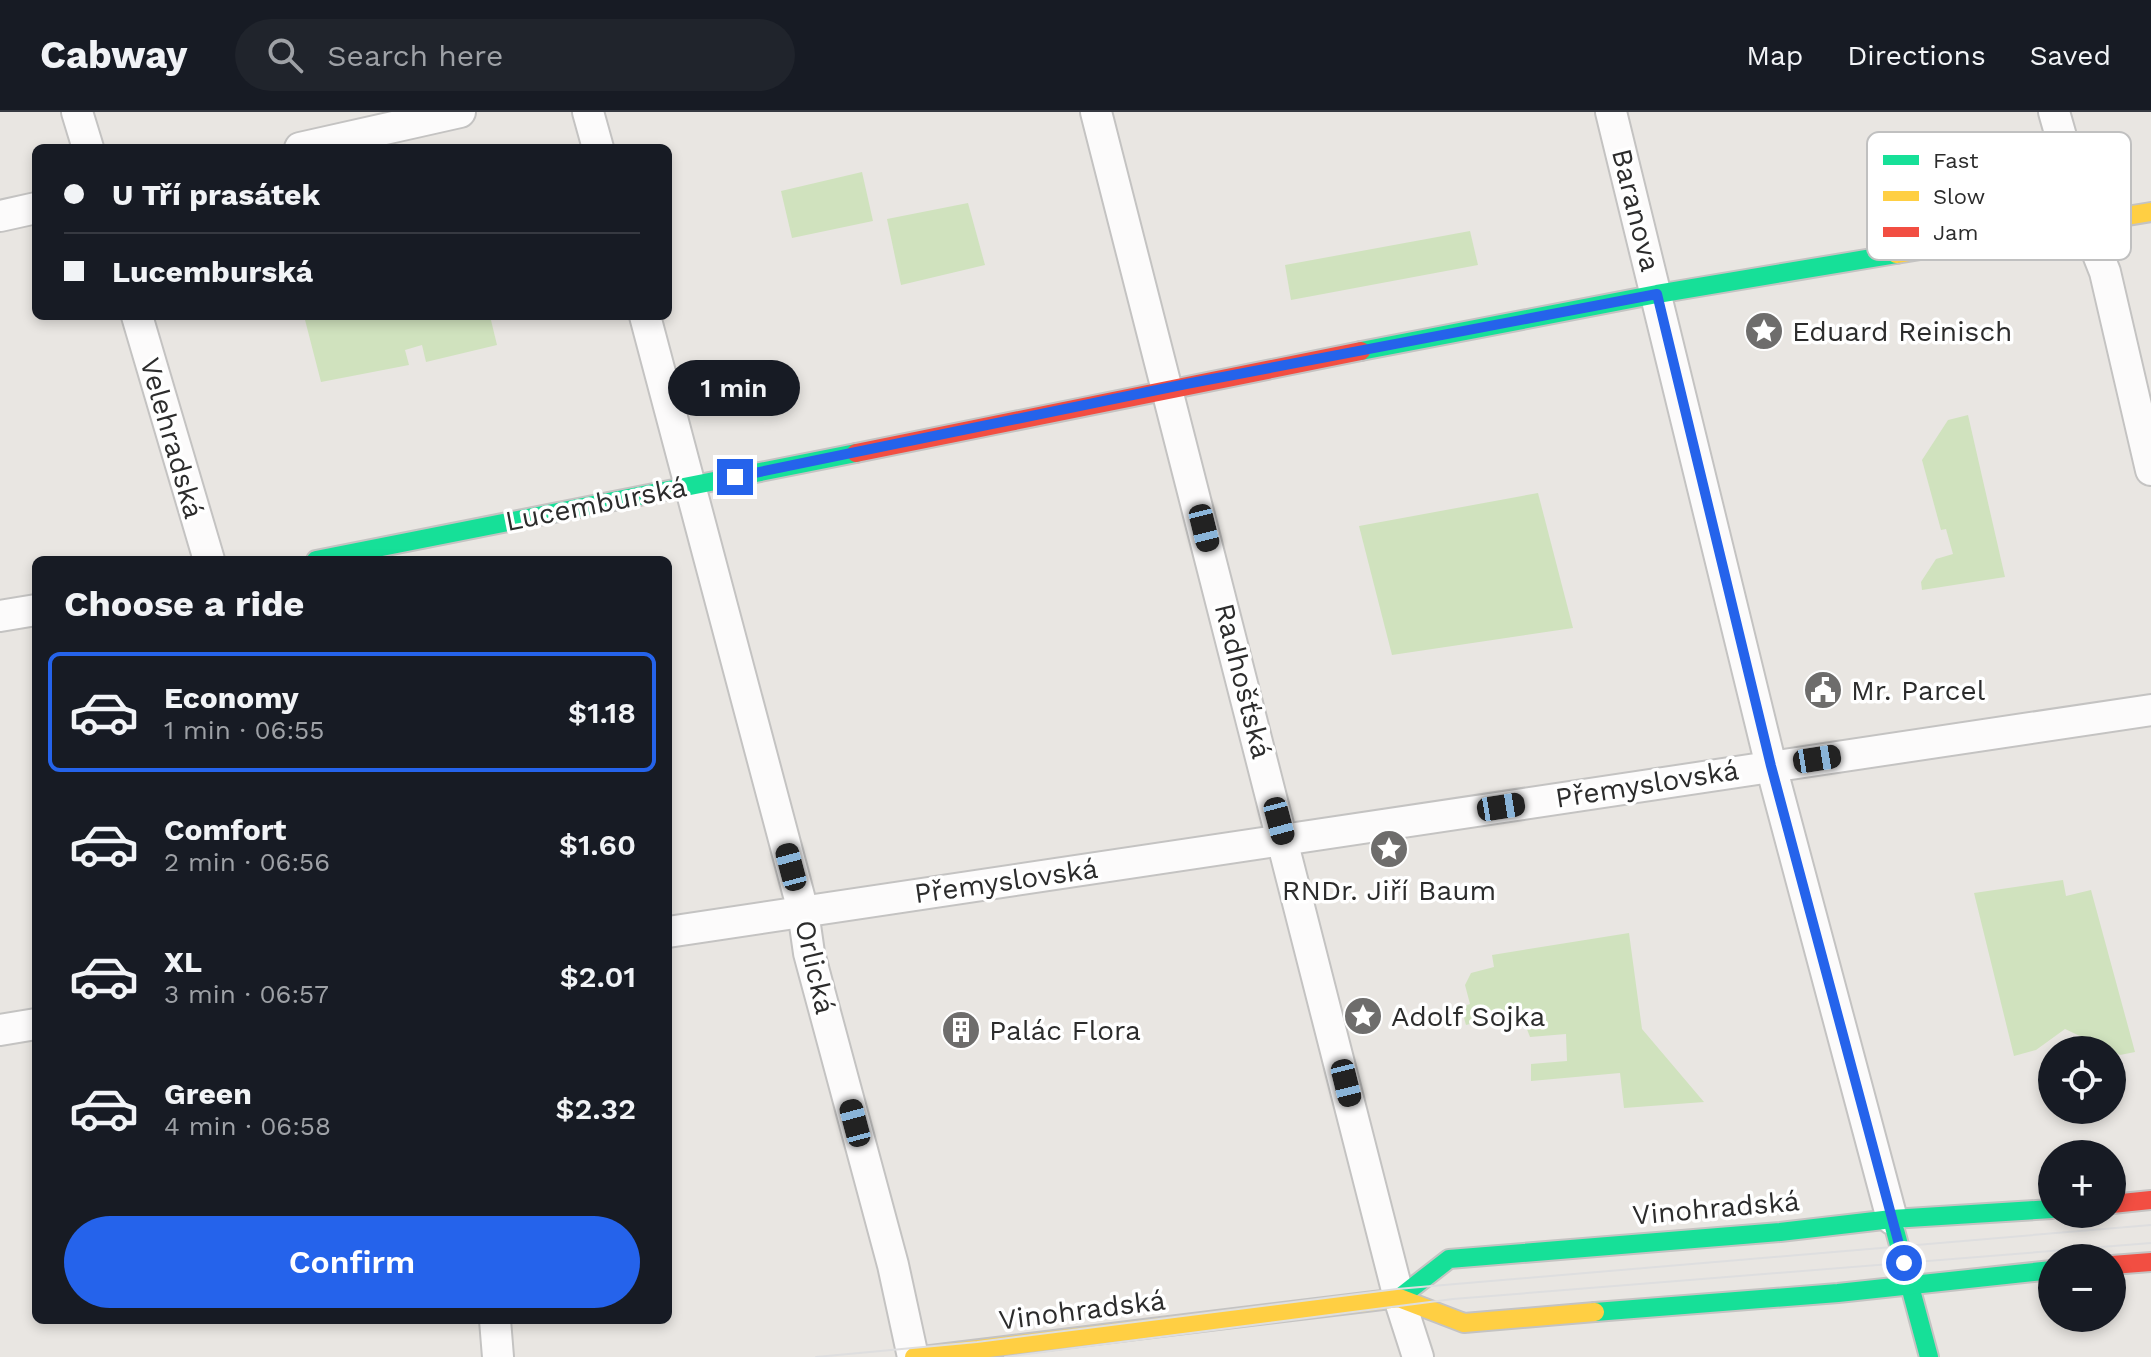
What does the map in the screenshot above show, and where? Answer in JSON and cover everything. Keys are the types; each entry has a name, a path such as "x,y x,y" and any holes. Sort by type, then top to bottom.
{"street":[{"path":"77,112 87,144"},
{"path":"318,144 460,112"},
{"path":"588,112 597,144"},
{"name":"Radhošťská","path":"1096,112 1285,841 1399,1298 1418,1357"},
{"name":"Baranova","path":"1611,112 1771,766 1929,1357"},
{"path":"2054,112 2060,132"},
{"path":"0,216 32,209"},
{"name":"Lucemburská","path":"2131,216 2151,212"},
{"name":"Lucemburská","path":"336,556 1167,388 1657,294 1867,260"},
{"path":"2100,260 2151,470"},
{"name":"Velehradská","path":"138,320 208,556"},
{"name":"Orlická","path":"646,320 803,911 809,953 893,1265 914,1357"},
{"path":"0,616 32,611"},
{"name":"Přemyslovská","path":"672,931 2151,710"},
{"path":"0,1030 32,1025"},
{"path":"2126,1203 2151,1200"},
{"name":"Vinohradská","path":"1399,1298 1449,1259 1780,1232 1892,1219 2038,1210"},
{"path":"2126,1264 2151,1262"},
{"name":"Vinohradská","path":"914,1357 1399,1298 1464,1323 2038,1271"},
{"path":"495,1324 498,1357"}],"green space":[{"path":"862,172 873,221 792,238 781,191"},
{"path":"968,203 985,265 901,285 887,219"},
{"path":"1470,231 1478,265 1291,300 1285,265"},
{"path":"305,320 491,320 497,345 426,362 422,345 405,350 409,365 321,382"},
{"path":"1968,415 2005,577 1922,590 1921,582 1936,559 1953,554 1946,529 1941,530 1922,460 1948,420"},
{"path":"1538,493 1573,628 1392,655 1359,526"},
{"path":"2063,880 2066,896 2091,890 2135,1052 2126,1054 2126,1036 2080,1036 2065,1029 2055,1036 2038,1036 2038,1049 2014,1056 1974,893"},
{"path":"1629,933 1642,1029 1704,1102 1624,1108 1620,1073 1531,1081 1531,1064 1567,1061 1566,1034 1530,1037 1520,1011 1466,1025 1461,1007 1470,1004 1465,985 1471,973 1494,967 1492,955"}],"tram line":[{"path":"816,1357 977,1342 1397,1289 2151,1225"},
{"path":"1005,1357 1453,1299 2151,1243"}],"traffic: fast":[{"path":"1361,351 1657,294 1867,259"},
{"path":"336,556 856,453"},
{"path":"1399,1298 1449,1259 1780,1232 1892,1219 2038,1210"},
{"path":"1892,1219 1929,1357"},
{"path":"1595,1312 1838,1293 2038,1272"}],"traffic: slow":[{"path":"2131,215 2151,212"},
{"path":"914,1357 1399,1298 1464,1323 1595,1312"}],"traffic: jam":[{"path":"856,453 1361,351"},
{"path":"2126,1203 2151,1200"},
{"path":"2126,1264 2151,1262"}],"place":[{"name":"Eduard Reinisch","path":"1764,331"},
{"name":"Mr. Parcel","path":"1823,690"},
{"name":"RNDr. Jiří Baum","path":"1389,849"},
{"name":"Adolf Sojka","path":"1363,1016"},
{"name":"Palác Flora","path":"961,1030"}],"route":[{"path":"735,477 1186,384 1657,294 1771,766 1904,1263"}]}
